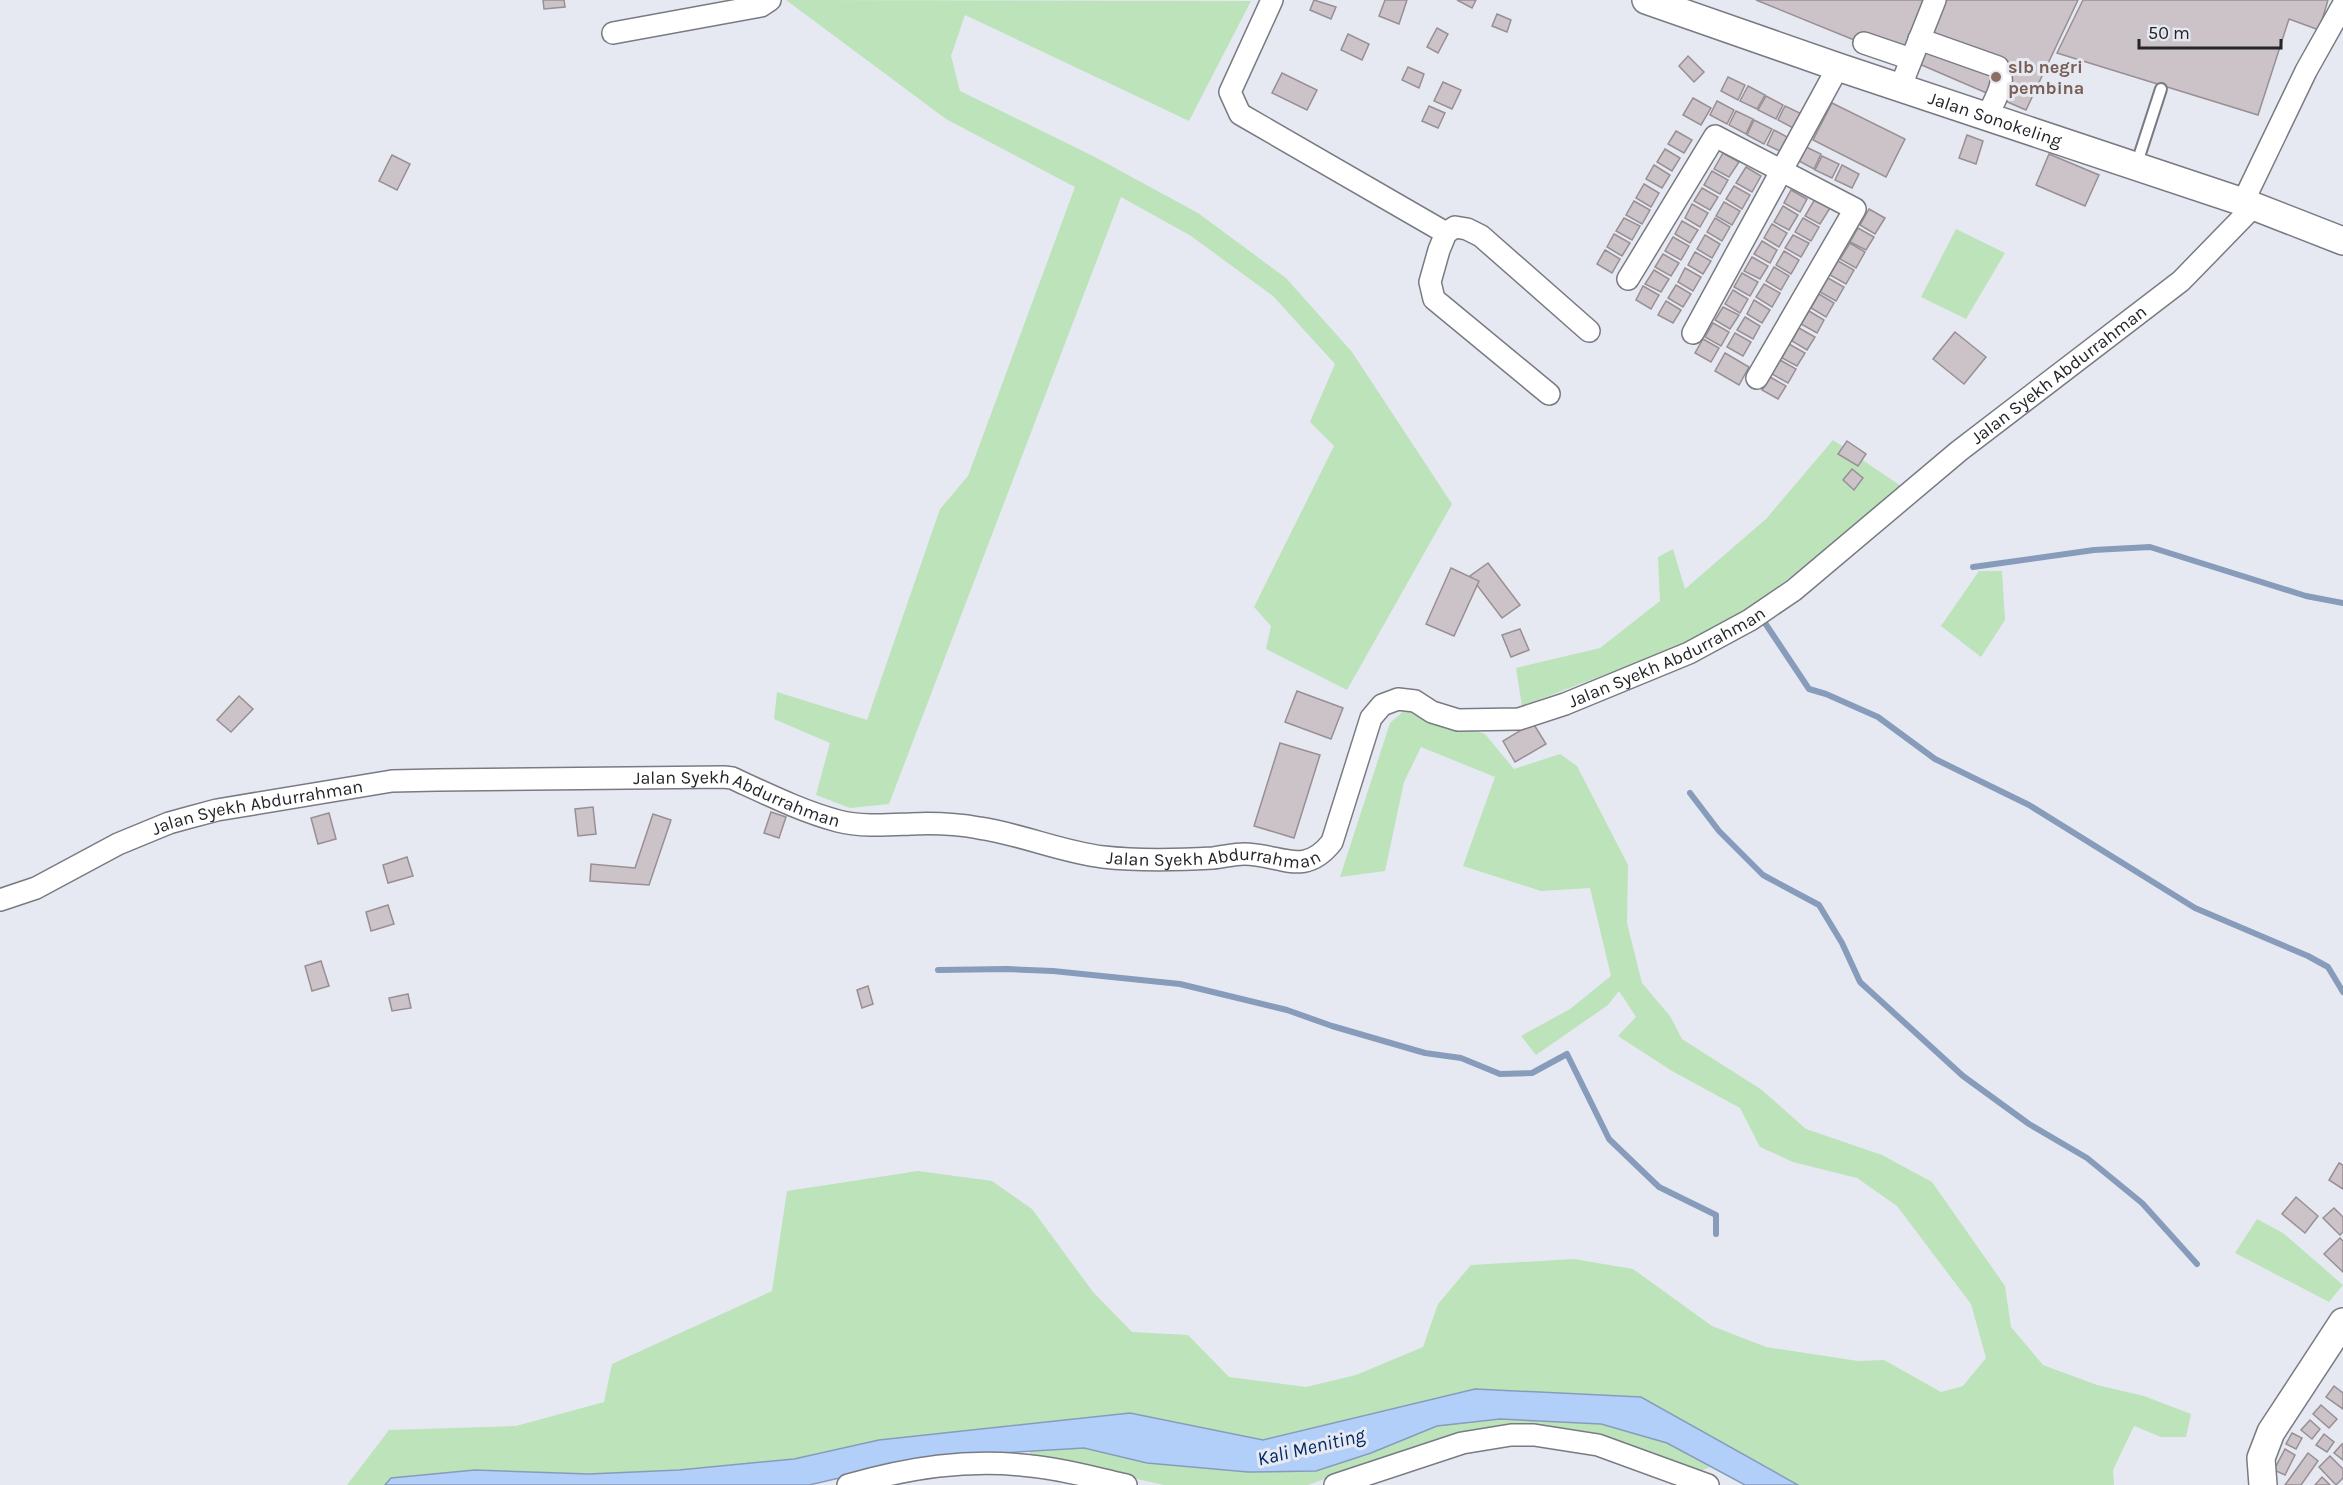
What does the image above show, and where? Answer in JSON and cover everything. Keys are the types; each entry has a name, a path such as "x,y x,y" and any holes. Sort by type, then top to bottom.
{"street":[{"path":"613,33 761,6 770,0"},
{"path":"1272,0 1230,92 1240,114 1446,233"},
{"name":"Jalan Sonokeling","path":"1646,0 1676,6 1838,67 2248,204 2343,241"},
{"path":"1900,88 1935,0"},
{"name":"Jalan Syekh Abdurrahman","path":"0,900 36,888 118,844 169,823 217,810 393,781 724,777 732,778 797,808 840,822 979,828 1075,852 1126,858 1196,858 1242,854 1287,862 1309,860 1332,842 1371,718 1382,705 1392,700 1403,699 1415,701 1445,717 1458,720 1519,719 1565,704 1689,653 1750,620 1794,590 1959,451 2181,281 2248,204 2306,71 2343,5"},
{"path":"1919,39 1998,67 2001,82 1987,117"},
{"path":"1864,43 1911,59"},
{"path":"1693,333 1838,67"},
{"path":"1628,279 1714,136 1855,209 1757,378"},
{"path":"1549,394 1434,299 1430,282 1446,233 1455,227 1467,229 1481,236 1589,332"},
{"path":"2263,1485 2261,1458 2267,1440 2284,1410 2343,1322"},
{"path":"1335,1485 1462,1443 1511,1435 1534,1435 1598,1445 1708,1485"},
{"path":"848,1485 910,1470 973,1463 1029,1465 1126,1485"}],"lane":[{"path":"2135,166 2161,89"}],"green space":[{"path":"786,0 1251,1 1189,121 965,15 951,56 960,91 1093,156 1198,213 1286,278 1352,352 1452,504 1347,690 1266,649 1271,626 1254,607 1334,446 1310,422 1335,364 1273,296 1191,236 1121,197 889,804 850,808 816,795 830,743 774,719 777,692 867,720 940,509 968,476 1075,187 946,119"},
{"path":"1956,229 2005,253 1966,319 1921,297"},
{"path":"1833,440 1904,488 1748,610 1704,637 1522,706 1516,668 1600,648 1660,601 1658,557 1673,549 1685,589 1766,519"},
{"path":"1979,571 2002,571 2005,620 1981,657 1941,626"},
{"path":"1406,709 1485,734 1514,769 1560,754 1577,766 1628,865 1627,923 1642,983 1670,1016 1682,1039 1762,1090 1806,1129 1882,1155 1932,1182 2005,1286 2011,1327 2043,1365 2097,1385 2144,1396 2191,1414 2186,1437 2161,1437 2134,1426 2113,1470 2114,1485 1798,1485 1641,1397 1475,1389 1263,1440 1130,1413 879,1440 794,1459 679,1470 589,1474 475,1470 391,1478 385,1485 347,1485 389,1430 516,1426 604,1402 612,1364 772,1291 787,1191 918,1171 992,1181 1032,1209 1093,1292 1132,1332 1188,1335 1229,1377 1306,1387 1356,1375 1423,1347 1438,1304 1471,1265 1574,1259 1633,1269 1712,1326 1766,1347 1858,1361 1884,1360 1941,1392 1963,1386 1986,1358 1971,1304 1897,1206 1857,1178 1793,1162 1760,1147 1740,1108 1672,1071 1618,1036 1636,1017 1619,991 1608,1005 1536,1055 1521,1036 1570,1009 1611,976 1590,888 1541,891 1463,866 1495,777 1421,747 1404,782 1385,871 1340,877 1390,723"},
{"path":"2257,1219 2283,1233 2343,1285 2329,1302 2235,1253"},
{"path":"1500,1419 1601,1424 1667,1443 1710,1467 1698,1472 1584,1433 1349,1470 1308,1485 1164,1485 1091,1469 1030,1460 1030,1451 1084,1448 1147,1463 1248,1472 1316,1471 1371,1453 1437,1426"}],"water":[{"name":"Kali Meniting","path":"1475,1389 1641,1397 1798,1485 1745,1485 1667,1443 1601,1424 1500,1419 1437,1426 1371,1453 1316,1471 1248,1472 1147,1463 1084,1448 931,1457 809,1485 385,1485 391,1478 475,1470 589,1474 679,1470 794,1459 879,1440 1130,1413 1263,1440"}],"building":[{"path":"543,0 564,0 565,7 544,9"},
{"path":"1314,0 1336,7 1331,19 1310,10"},
{"path":"1385,0 1407,0 1399,24 1379,16"},
{"path":"1457,0 1476,0 1472,8"},
{"name":"slb negri pembina","path":"1756,0 2078,0 2026,110 1866,41 1864,44"},
{"path":"2083,0 2328,0 2319,30 2289,19 2258,115 2057,53"},
{"path":"1497,14 1511,20 1507,32 1492,26"},
{"path":"1437,28 1448,34 1438,53 1427,47"},
{"path":"1348,34 1369,44 1362,60 1341,50"},
{"path":"1688,56 1704,72 1694,82 1679,66"},
{"path":"1408,67 1424,74 1419,88 1402,80"},
{"path":"1282,73 1317,90 1307,110 1272,93"},
{"path":"1728,77 1745,85 1738,100 1721,91"},
{"path":"1443,82 1461,90 1452,109 1434,101"},
{"path":"1748,86 1765,95 1757,109 1740,101"},
{"path":"1766,96 1783,105 1776,119 1758,110"},
{"path":"1693,98 1711,108 1701,125 1683,115"},
{"path":"1717,101 1734,110 1727,124 1710,115"},
{"path":"1832,103 1905,139 1886,177 1813,140"},
{"path":"1429,106 1445,113 1438,128 1422,121"},
{"path":"1785,106 1802,114 1795,129 1778,120"},
{"path":"1736,111 1753,119 1746,134 1729,125"},
{"path":"1754,120 1772,129 1764,144 1747,135"},
{"path":"1774,130 1791,139 1784,153 1767,145"},
{"path":"1676,131 1692,140 1684,153 1668,144"},
{"path":"1967,135 1983,141 1976,164 1959,158"},
{"path":"1804,146 1821,154 1814,169 1797,160"},
{"path":"1665,149 1680,158 1672,171 1657,162"},
{"path":"1723,153 1739,162 1729,177 1714,169"},
{"path":"2049,154 2099,175 2085,206 2036,185"},
{"path":"392,155 410,164 397,190 379,181"},
{"path":"1822,156 1839,164 1832,178 1815,170"},
{"path":"1654,165 1670,175 1662,188 1646,179"},
{"path":"1842,165 1859,174 1852,188 1835,180"},
{"path":"1746,167 1761,176 1752,192 1736,183"},
{"path":"1712,171 1728,180 1720,194 1704,185"},
{"path":"1644,184 1659,193 1651,207 1636,198"},
{"path":"1734,186 1750,195 1742,209 1726,199"},
{"path":"1702,188 1718,197 1710,210 1694,201"},
{"path":"1791,190 1807,199 1800,212 1784,203"},
{"path":"1815,199 1830,208 1820,224 1805,216"},
{"path":"1634,201 1650,210 1642,224 1626,215"},
{"path":"1724,202 1740,211 1732,225 1716,216"},
{"path":"1692,204 1708,213 1700,227 1685,218"},
{"path":"1783,206 1798,215 1789,230 1774,222"},
{"path":"1869,209 1885,218 1875,234 1860,225"},
{"path":"1624,218 1640,226 1632,240 1616,231"},
{"path":"1715,218 1730,227 1722,241 1707,232"},
{"path":"1803,218 1819,227 1811,241 1795,232"},
{"path":"1682,221 1698,230 1690,243 1675,234"},
{"path":"1772,224 1787,233 1779,247 1764,238"},
{"path":"1858,228 1874,237 1866,250 1850,242"},
{"path":"1614,234 1630,243 1622,256 1607,247"},
{"path":"1705,235 1720,244 1712,258 1697,249"},
{"path":"1793,235 1809,243 1801,257 1785,248"},
{"path":"1673,237 1689,246 1681,260 1665,251"},
{"path":"1762,241 1777,250 1770,263 1754,254"},
{"path":"1850,243 1865,252 1856,268 1840,259"},
{"path":"1605,250 1620,259 1612,273 1597,264"},
{"path":"1784,251 1799,260 1791,274 1776,265"},
{"path":"1695,252 1711,261 1703,274 1688,265"},
{"path":"1663,254 1679,263 1671,276 1655,267"},
{"path":"1752,257 1768,266 1760,279 1744,271"},
{"path":"1838,261 1854,270 1846,284 1830,275"},
{"path":"1774,267 1789,276 1781,290 1766,281"},
{"path":"1685,268 1701,277 1693,291 1678,282"},
{"path":"1654,270 1669,279 1661,292 1645,284"},
{"path":"1742,273 1758,282 1750,296 1734,287"},
{"path":"1828,278 1844,287 1836,301 1820,292"},
{"path":"1764,284 1780,293 1772,307 1756,297"},
{"path":"1676,285 1691,294 1683,307 1668,298"},
{"path":"1643,286 1659,295 1651,309 1636,300"},
{"path":"1733,290 1748,299 1740,313 1725,304"},
{"path":"1819,294 1834,303 1826,317 1811,308"},
{"path":"1754,300 1770,310 1762,323 1747,314"},
{"path":"1666,301 1681,310 1673,323 1658,315"},
{"path":"1723,307 1739,315 1730,329 1715,320"},
{"path":"1809,311 1824,320 1817,333 1801,324"},
{"path":"1745,317 1760,326 1753,339 1737,330"},
{"path":"1713,323 1729,332 1721,346 1705,337"},
{"path":"1799,328 1815,337 1807,350 1792,341"},
{"path":"1955,332 1986,357 1964,384 1933,359"},
{"path":"1735,333 1751,342 1743,356 1727,347"},
{"path":"1703,339 1719,348 1711,362 1695,353"},
{"path":"1789,344 1805,353 1797,366 1782,358"},
{"path":"1725,353 1749,367 1739,385 1715,371"},
{"path":"1780,360 1796,369 1788,383 1772,374"},
{"path":"1770,377 1786,386 1778,399 1762,390"},
{"path":"1847,441 1866,454 1858,466 1838,454"},
{"path":"1852,469 1863,478 1854,490 1843,480"},
{"path":"1488,563 1520,605 1502,618 1470,576"},
{"path":"1451,568 1479,581 1454,636 1426,624"},
{"path":"1520,629 1529,650 1511,657 1502,635"},
{"path":"1297,691 1343,708 1331,739 1285,722"},
{"path":"239,696 253,709 231,732 217,720"},
{"path":"1533,723 1546,744 1515,762 1503,741"},
{"path":"1280,743 1320,755 1294,838 1254,826"},
{"path":"593,807 596,834 578,836 575,809"},
{"path":"771,812 786,817 779,838 764,833"},
{"path":"329,813 336,839 318,844 311,818"},
{"path":"653,814 671,820 649,885 590,881 591,864 635,868"},
{"path":"407,857 413,876 388,883 383,865"},
{"path":"388,905 394,924 371,931 366,912"},
{"path":"321,961 329,986 312,991 305,966"},
{"path":"868,986 873,1004 862,1008 857,990"},
{"path":"408,994 411,1008 392,1011 389,998"},
{"path":"2339,1163 2343,1165 2343,1189 2329,1180"},
{"path":"2296,1197 2318,1216 2305,1233 2282,1214"},
{"path":"2334,1208 2343,1217 2343,1232 2340,1235 2323,1218"},
{"path":"2340,1238 2343,1241 2343,1272 2324,1254"},
{"path":"2334,1386 2343,1393 2343,1409 2326,1397"},
{"path":"2321,1405 2337,1419 2329,1428 2313,1414"},
{"path":"2310,1420 2320,1429 2312,1439 2301,1430"},
{"path":"2292,1433 2302,1438 2296,1449 2286,1444"},
{"path":"2324,1434 2334,1442 2327,1452 2316,1445"},
{"path":"2343,1444 2343,1460 2334,1453"},
{"path":"2285,1449 2295,1455 2285,1475 2274,1470"},
{"path":"2308,1453 2318,1461 2301,1485 2285,1485"},
{"path":"2330,1456 2343,1469 2343,1478 2336,1485 2319,1467"},
{"path":"2322,1477 2330,1485 2315,1485"}],"waterway":[{"path":"1973,567 2094,550 2150,547 2306,596 2343,603"},
{"path":"1765,623 1809,689 1878,717 1935,759 2029,805 2195,908 2308,956 2328,967 2343,992"},
{"path":"1690,793 1719,831 1763,875 1819,905 1842,943 1860,982 1963,1076 2029,1124 2087,1158 2142,1203 2197,1264"},
{"path":"938,970 1053,971 1180,984 1287,1010 1332,1026 1425,1053 1461,1058 1500,1074 1532,1073 1567,1054 1609,1139 1659,1187 1716,1215 1716,1234"}],"place":[{"name":"slb negri pembina","path":"1996,77"}]}
